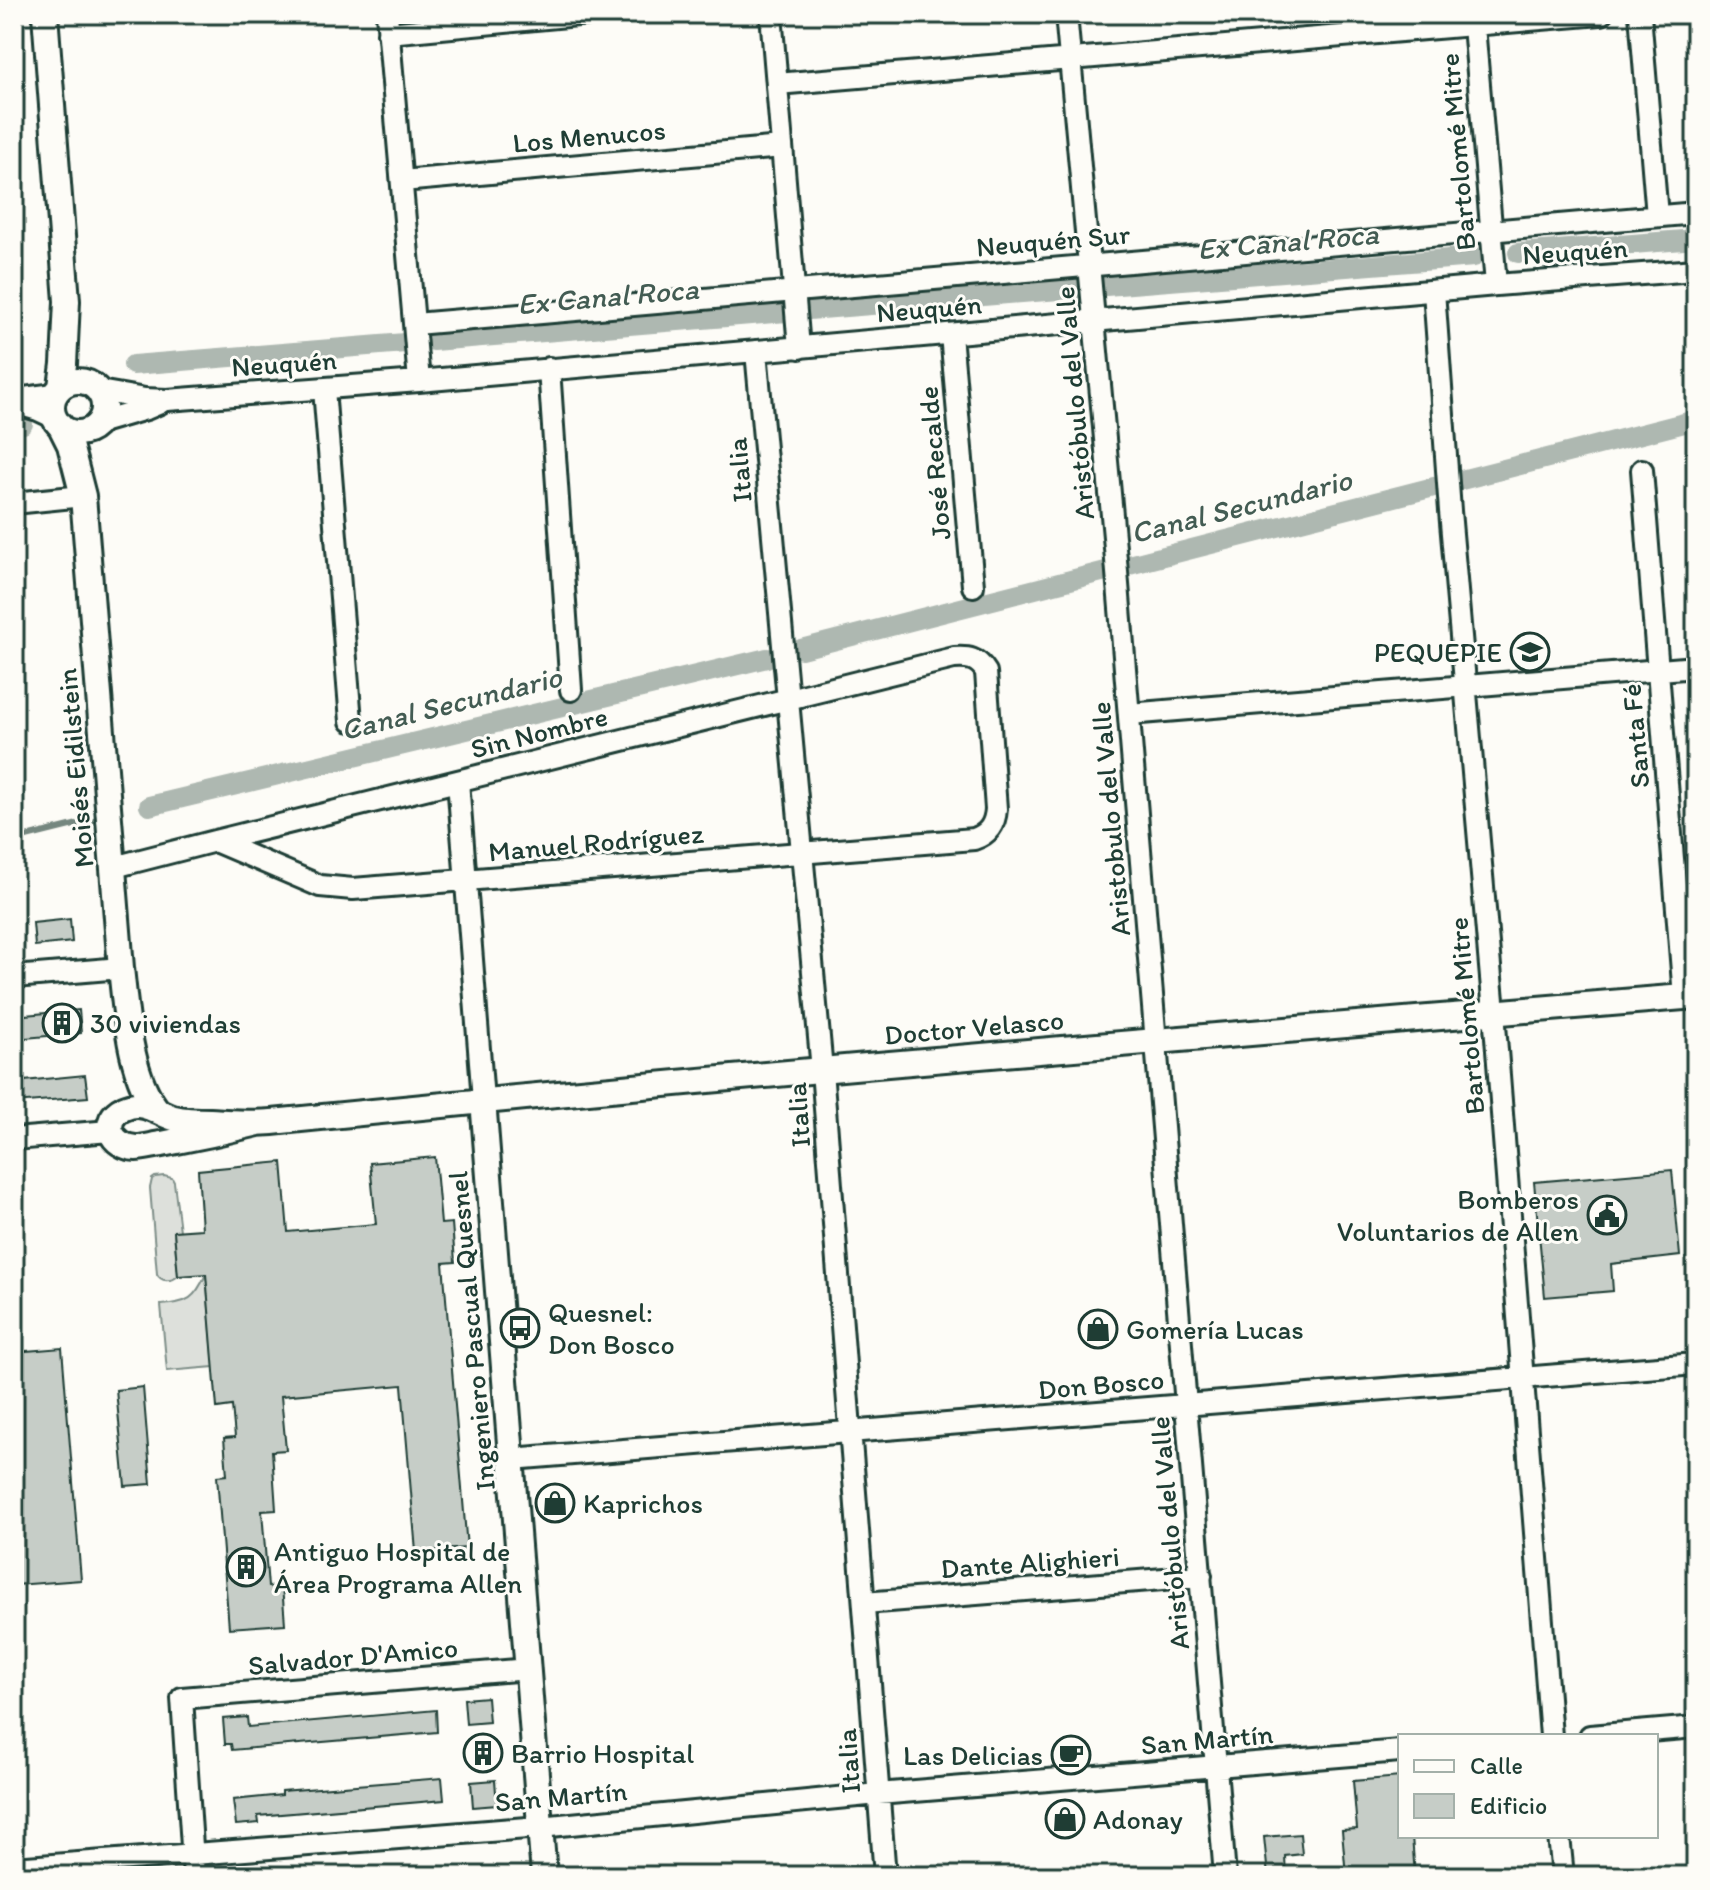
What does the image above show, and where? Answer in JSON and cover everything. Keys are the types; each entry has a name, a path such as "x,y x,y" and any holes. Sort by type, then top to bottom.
{"main road":[{"path":"45,14 67,301 83,363 96,388"},
{"name":"Moisés Eidilstein","path":"67,301 64,371 52,402 57,422 70,445 83,496 129,1036 145,1088 160,1112"},
{"path":"58,390 77,381 96,388"},
{"name":"Moisés Eidilstein","path":"83,496 95,426 104,407 96,388"},
{"path":"57,422 75,432 84,432 95,426"},
{"name":"Doctor Velasco","path":"258,1123 134,1148 114,1139 113,1122 125,1108 136,1105 182,1120 258,1123 822,1070 1690,997"},
{"name":"Moisés Eidilstein","path":"113,1122 124,1095 129,1036"},
{"name":"Ingeniero Pascual Quesnel","path":"483,1100 544,1876"},
{"path":"153,1145 162,1139 167,1129 160,1112"}],"street":[{"path":"419,381 387,24 589,14"},
{"path":"771,14 799,348"},
{"name":"Aristóbulo del Valle","path":"1066,14 1119,591"},
{"path":"777,84 1474,19 1601,14"},
{"path":"1640,14 1657,216"},
{"name":"Bartolomé Mitre","path":"1474,19 1496,285"},
{"name":"Los Menucos","path":"402,181 782,147"},
{"name":"Neuquén Sur","path":"415,324 1696,213"},
{"name":"Neuquén","path":"96,388 132,398 167,400 324,389 1696,270"},
{"name":"Bartolomé Mitre","path":"1434,291 1551,1734"},
{"name":"José Recalde","path":"951,334 973,586"},
{"name":"Italia","path":"756,351 822,1070 885,1876"},
{"name":"Sin Nombre","path":"549,368 571,690"},
{"path":"324,389 351,721"},
{"path":"14,401 58,390"},
{"name":"Neuquén","path":"95,426 167,400"},
{"path":"14,401 38,410 57,422"},
{"name":"Santa Fé","path":"1642,470 1690,997"},
{"path":"14,503 83,496"},
{"name":"Aristobulo del Valle","path":"1119,591 1157,1041"},
{"name":"Sin Nombre","path":"114,867 954,658 978,661 986,672 996,809 988,832"},
{"path":"1129,714 1696,667"},
{"name":"Ingeniero Pascual Quesnel","path":"458,781 483,1100"},
{"name":"Manuel Rodríguez","path":"215,841 320,886 353,889 966,840 988,832"},
{"path":"14,977 121,968"},
{"name":"Aristóbulo del Valle","path":"1157,1041 1225,1876"},
{"name":"Doctor Velasco","path":"14,1139 113,1122"},
{"name":"Don Bosco","path":"511,1459 1696,1364"},
{"name":"Dante Alighieri","path":"864,1603 1201,1576"},
{"name":"Salvador D'Amico","path":"191,1853 182,1698 528,1669"},
{"path":"1614,1734 1696,1727"},
{"name":"San Martín","path":"14,1868 540,1827 878,1794 1398,1751"},
{"path":"1559,1838 1563,1876"},
{"path":"191,1853 194,1876"}],"shaded area":[{"path":"172,1178 174,1182 180,1231 174,1232 178,1276 166,1280 157,1274 150,1188 152,1179"},
{"path":"206,1274 214,1367 167,1371 161,1305 190,1298"}],"building":[{"name":"30 viviendas","path":"70,919 72,942 35,946 33,923"},
{"path":"79,1010 81,1033 14,1039 14,1016"},
{"path":"85,1075 88,1097 14,1103 14,1082"},
{"path":"435,1157 441,1224 452,1223 455,1262 443,1263 467,1548 416,1552 402,1385 281,1396 286,1450 272,1451 276,1510 262,1511 268,1587 282,1586 285,1624 229,1628 217,1476 227,1475 224,1438 235,1437 232,1406 217,1408 206,1274 178,1276 174,1231 202,1229 198,1170 282,1162 288,1232 376,1224 370,1163"},
{"name":"Bomberos Voluntarios de Allen","path":"1672,1170 1680,1256 1611,1264 1613,1291 1545,1297 1534,1182"},
{"path":"62,1348 81,1580 16,1585 14,1352"},
{"path":"143,1387 151,1484 125,1486 116,1390"},
{"path":"487,1697 489,1722 466,1724 464,1699"},
{"path":"436,1710 437,1732 232,1750 231,1744 225,1744 223,1719 247,1717 248,1727"},
{"path":"1398,1777 1398,1838 1412,1838 1415,1876 1346,1876 1342,1830 1357,1829 1353,1781"},
{"path":"442,1778 444,1800 258,1816 259,1823 236,1825 233,1800 282,1795 282,1791"},
{"path":"495,1780 497,1805 473,1807 471,1782"},
{"path":"1300,1834 1302,1854 1285,1856 1286,1876 1268,1876 1264,1837"}],"waterway":[{"name":"Ex Canal Roca","path":"1518,253 1696,239"},
{"name":"Ex Canal Roca","path":"1106,286 1474,257"},
{"name":"Ex Canal Roca","path":"809,310 1084,288"},
{"name":"Ex Canal Roca","path":"433,341 787,312"},
{"name":"Ex Canal Roca","path":"133,365 405,343"},
{"name":"Canal Secundario","path":"801,649 1696,420"},
{"name":"Ex Canal Roca","path":"14,425 23,424"},
{"name":"Canal Secundario","path":"149,806 767,658"},
{"path":"14,840 98,819"}],"place":[{"name":"PEQUEPIE","path":"1530,652"},
{"name":"30 viviendas","path":"62,1023"},
{"name":"Bomberos Voluntarios de Allen","path":"1607,1215"},
{"name":"Quesnel: Don Bosco","path":"520,1328"},
{"name":"Gomería Lucas","path":"1098,1329"},
{"name":"Kaprichos","path":"555,1503"},
{"name":"Antiguo Hospital de Área Programa Allen","path":"246,1567"},
{"name":"Barrio Hospital","path":"483,1753"},
{"name":"Las Delicias","path":"1071,1755"},
{"name":"Adonay","path":"1065,1819"}]}
